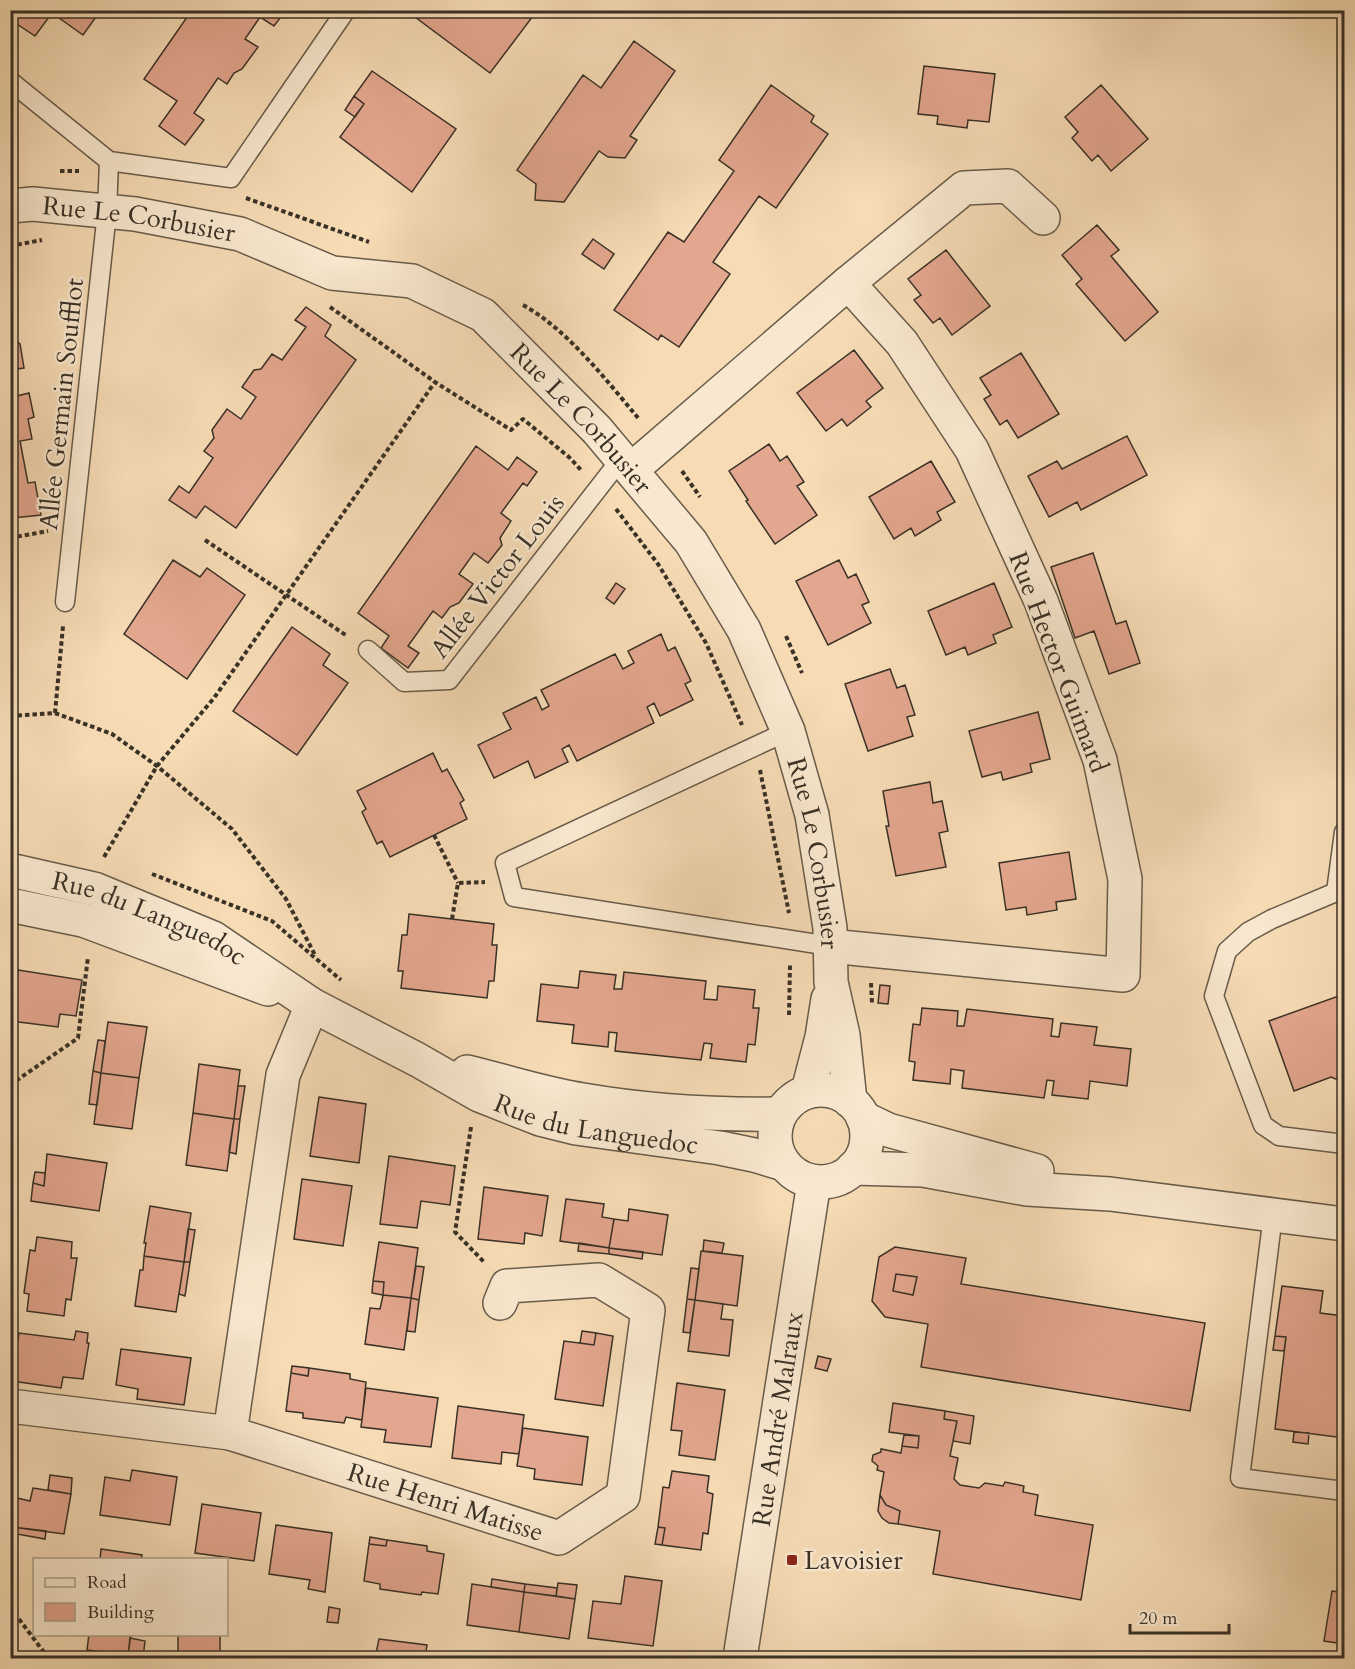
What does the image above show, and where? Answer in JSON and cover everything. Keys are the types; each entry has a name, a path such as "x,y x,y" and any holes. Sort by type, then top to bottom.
{"street":[{"path":"626,464 964,188 1008,186 1043,218"},
{"name":"Rue Le Corbusier","path":"10,206 33,204 135,214 240,234 332,273 412,281 483,315 597,430 697,551 744,630 788,730 812,815 831,928 831,982 822,1037 808,1091"},
{"name":"Rue Hector Guimard","path":"830,946 1123,975 1125,879 1100,760 1041,600 972,450 903,343 848,283"},
{"name":"Rue du Languedoc","path":"10,870 94,889 213,938 312,1005 418,1060 479,1095 540,1119 576,1128 720,1148 784,1164"},
{"name":"Rue du Languedoc","path":"10,905 83,920 312,1005"},
{"name":"Rue Le Corbusier","path":"831,982 856,1109"},
{"path":"230,1433 283,1075 312,1005"},
{"name":"Rue du Languedoc","path":"418,1060 581,1100 642,1108 732,1114 780,1114"},
{"path":"856,1109 867,1131 866,1145 853,1168 842,1177 814,1182 802,1178 784,1164 775,1140 775,1127 780,1114 797,1096 808,1091 823,1090 838,1093 856,1109 888,1130 1030,1168 1110,1194"},
{"path":"853,1168 923,1170 1027,1189 1110,1194 1344,1224"},
{"name":"Rue André Malraux","path":"740,1659 814,1182"},
{"name":"Rue Henri Matisse","path":"10,1406 230,1433 559,1538 623,1496 648,1310 599,1280 504,1295"}],"lane":[{"path":"10,81 109,161 231,178 346,10"},
{"name":"Allée Germain Soufflot","path":"65,602 107,212 109,161"},
{"name":"Allée Victor Louis","path":"368,650 404,682 449,680 626,464"},
{"path":"788,730 505,863 514,897 830,946"},
{"path":"1344,831 1336,892 1248,932 1227,951 1214,996 1263,1125 1279,1137 1344,1144"},
{"path":"1274,1215 1240,1478 1344,1491"}],"path":[{"path":"94,889 104,855 157,766 214,698 435,382"},
{"path":"10,538 73,526"},
{"path":"205,540 368,650"},
{"path":"55,713 65,602"},
{"path":"10,716 55,713 112,734 157,766 232,829 286,899 317,959"},
{"path":"434,835 458,883 452,919"},
{"path":"104,855 115,859"},
{"path":"146,871 272,921 348,987"},
{"path":"458,883 510,881"},
{"path":"10,1085 78,1038 90,946 83,920"},
{"path":"471,1124 455,1232 504,1295"},
{"path":"10,1607 46,1655 71,1659"}],"building":[{"path":"21,10 101,10 83,35 52,13 35,36 14,22"},
{"path":"192,10 286,10 274,26 260,17 245,39 258,47 242,69 234,73 227,84 218,78 194,113 204,120 185,145 159,126 177,101 144,79"},
{"path":"413,10 535,10 536,12 490,73 411,14"},
{"path":"634,41 675,71 630,136 637,140 625,158 608,157 599,151 564,202 535,200 536,184 517,170 583,75 601,88"},
{"path":"924,66 995,74 989,122 968,120 967,128 937,124 938,116 918,114"},
{"path":"372,71 456,129 412,192 340,137 364,104 354,96"},
{"path":"771,85 814,116 811,122 828,134 776,208 759,196 713,262 730,274 679,347 661,335 658,340 614,310 668,232 684,242 734,171 719,160"},
{"path":"1101,85 1148,139 1111,171 1098,155 1092,161 1072,138 1078,132 1065,117"},
{"path":"354,96 364,104 355,117 345,110"},
{"path":"1097,225 1119,250 1111,256 1158,312 1125,341 1076,284 1082,279 1062,255"},
{"path":"593,239 614,254 604,269 582,254"},
{"path":"946,250 990,306 952,335 940,318 933,323 914,300 921,295 908,279"},
{"path":"306,307 331,325 325,336 356,360 236,528 205,506 196,518 169,500 179,486 189,493 213,458 204,451 214,438 212,430 227,409 241,419 256,397 242,387 254,370 261,369 272,354 282,360 306,327 295,320"},
{"path":"10,325 13,338 20,344 24,368 10,370"},
{"path":"854,350 883,388 866,401 871,407 847,426 842,419 826,431 797,393"},
{"path":"1021,353 1059,414 1018,438 1007,420 1000,425 984,399 991,395 980,378"},
{"path":"10,386 13,397 29,393 34,417 28,419 32,439 20,441 28,483 35,482 41,515 13,518 10,502"},
{"path":"1127,436 1147,475 1081,510 1077,502 1049,517 1028,476 1057,461 1062,469"},
{"path":"769,444 780,461 787,456 804,482 797,486 817,515 775,544 729,471"},
{"path":"476,446 508,470 517,457 537,472 527,486 523,483 501,513 511,521 500,538 502,545 488,563 474,553 459,574 473,584 459,603 450,607 442,618 433,611 408,646 419,653 408,668 381,648 389,636 358,613"},
{"path":"931,461 955,502 937,512 941,520 915,536 911,528 894,539 869,497"},
{"path":"1093,553 1116,624 1126,621 1140,663 1109,674 1094,631 1075,638 1051,567"},
{"path":"173,560 200,577 207,568 245,595 187,679 124,634"},
{"path":"839,560 848,578 856,574 869,602 862,605 871,623 828,645 796,581"},
{"path":"616,583 625,589 614,604 606,598"},
{"path":"994,583 1012,627 993,635 996,643 968,655 965,647 946,655 928,611"},
{"path":"292,627 330,654 323,665 348,683 297,755 233,711"},
{"path":"661,634 668,651 675,647 691,681 685,684 693,700 660,716 654,703 647,707 654,723 577,761 569,745 562,749 568,762 535,778 528,761 494,778 478,745 511,729 503,713 536,697 542,710 549,706 541,690 615,654 623,669 634,663 628,651"},
{"path":"890,669 897,688 905,685 915,715 907,717 913,736 868,751 845,684"},
{"path":"1038,712 1050,759 1030,764 1032,772 1003,780 1001,772 982,777 969,731"},
{"path":"433,753 442,772 447,769 464,800 460,803 467,819 390,857 382,841 377,844 362,812 366,809 357,791"},
{"path":"930,782 933,803 942,801 948,831 939,833 946,867 896,876 886,826 889,826 883,791"},
{"path":"1069,852 1076,899 1056,902 1057,910 1027,915 1026,907 1006,910 999,863"},
{"path":"409,914 494,924 492,945 497,945 494,981 489,981 487,998 401,988 403,971 398,971 402,935 407,935"},
{"path":"18,970 82,980 76,1016 60,1014 58,1027 11,1021"},
{"path":"580,971 616,975 614,989 622,989 624,972 706,981 704,999 717,1000 718,986 755,990 753,1008 759,1008 755,1045 748,1044 746,1062 710,1058 712,1044 704,1043 701,1060 615,1051 617,1033 609,1032 608,1047 572,1043 574,1025 537,1021 541,984 578,988"},
{"path":"880,985 890,986 888,1004 878,1003"},
{"path":"1344,994 1344,1077 1338,1080 1331,1077 1294,1091 1269,1021"},
{"path":"922,1008 958,1011 957,1026 964,1026 967,1009 1053,1019 1051,1036 1059,1037 1061,1023 1097,1027 1094,1045 1131,1049 1127,1086 1090,1081 1088,1099 1052,1095 1054,1081 1047,1080 1044,1098 962,1088 964,1071 951,1069 950,1084 913,1080 915,1062 909,1061 913,1024 920,1025"},
{"path":"108,1022 147,1027 139,1078 101,1073"},
{"path":"98,1040 105,1041 101,1073 93,1071"},
{"path":"199,1064 240,1070 234,1119 193,1113"},
{"path":"93,1071 101,1073 97,1105 89,1104"},
{"path":"101,1073 139,1078 132,1129 94,1124"},
{"path":"238,1086 245,1086 240,1119 234,1119"},
{"path":"319,1097 366,1104 359,1163 310,1156"},
{"path":"193,1113 234,1119 227,1171 186,1165"},
{"path":"234,1119 240,1119 236,1154 229,1152"},
{"path":"47,1154 107,1163 99,1211 31,1201 33,1183 44,1186"},
{"path":"389,1156 455,1166 450,1205 421,1201 417,1228 380,1224"},
{"path":"35,1172 45,1173 44,1186 33,1183"},
{"path":"302,1179 352,1186 343,1246 294,1239"},
{"path":"484,1187 548,1196 542,1236 525,1233 524,1244 478,1239"},
{"path":"566,1199 604,1204 602,1217 614,1219 609,1248 560,1241"},
{"path":"150,1206 191,1213 184,1262 144,1256"},
{"path":"629,1209 668,1215 662,1255 609,1248 614,1219 628,1221"},
{"path":"188,1229 195,1230 190,1262 184,1262"},
{"path":"37,1237 72,1242 71,1258 77,1258 71,1300 66,1299 64,1316 27,1311 29,1294 24,1293 30,1250 35,1251"},
{"path":"704,1240 724,1243 722,1253 703,1251"},
{"path":"379,1242 418,1248 411,1298 383,1295 384,1282 373,1281"},
{"path":"579,1243 609,1248 609,1254 578,1251"},
{"path":"895,1247 966,1258 961,1284 1205,1323 1190,1411 921,1367 928,1324 885,1317 872,1301 879,1257","holes":["896,1274 917,1277 913,1295 893,1291"]},
{"path":"609,1248 643,1252 642,1259 609,1254"},
{"path":"701,1251 743,1256 737,1306 695,1300"},
{"path":"144,1256 184,1262 176,1312 135,1306"},
{"path":"184,1262 190,1262 185,1296 179,1294"},
{"path":"416,1266 424,1267 419,1300 411,1298"},
{"path":"691,1268 699,1269 695,1300 687,1299"},
{"path":"896,1274 917,1277 913,1295 893,1291"},
{"path":"373,1281 384,1282 383,1295 372,1293"},
{"path":"1282,1286 1323,1291 1320,1313 1344,1316 1344,1438 1275,1429 1286,1337 1275,1336"},
{"path":"383,1295 411,1298 404,1350 365,1344 370,1308 380,1309"},
{"path":"411,1298 419,1300 415,1332 407,1331"},
{"path":"687,1299 695,1300 690,1333 683,1332"},
{"path":"695,1300 723,1304 721,1319 733,1320 729,1356 688,1351"},
{"path":"76,1331 88,1333 87,1343 89,1343 83,1379 63,1377 61,1388 12,1381 19,1333 74,1340"},
{"path":"582,1331 596,1333 594,1345 580,1343"},
{"path":"596,1333 613,1336 603,1406 555,1399 564,1341 594,1345"},
{"path":"1275,1336 1286,1337 1284,1351 1273,1350"},
{"path":"121,1349 191,1358 184,1405 137,1399 138,1389 116,1385"},
{"path":"818,1356 831,1359 827,1371 815,1368"},
{"path":"292,1366 309,1368 308,1376 291,1373"},
{"path":"309,1368 350,1374 350,1379 366,1382 362,1420 346,1417 344,1423 303,1418 303,1413 286,1411 291,1373 308,1376"},
{"path":"677,1383 725,1390 715,1460 679,1455 682,1431 671,1430"},
{"path":"366,1388 438,1398 431,1447 384,1442 386,1430 361,1427"},
{"path":"893,1403 945,1411 944,1419 957,1421 950,1456 958,1458 954,1479 960,1485 979,1488 985,1483 1003,1486 1005,1482 1024,1486 1023,1492 1038,1495 1035,1515 1093,1525 1081,1600 933,1574 940,1531 898,1524 900,1511 886,1505 880,1495 884,1472 877,1470 878,1466 872,1461 873,1455 881,1452 881,1449 901,1453 902,1446 918,1448 919,1436 889,1432"},
{"path":"458,1406 524,1415 519,1454 502,1452 501,1464 452,1458"},
{"path":"945,1411 974,1416 970,1444 953,1441 957,1421 944,1419"},
{"path":"523,1428 588,1437 582,1485 534,1479 535,1469 517,1466"},
{"path":"1294,1432 1309,1433 1308,1444 1293,1442"},
{"path":"904,1435 919,1436 918,1448 902,1446"},
{"path":"132,1470 177,1477 170,1525 100,1515 105,1477 130,1481"},
{"path":"672,1471 709,1476 707,1492 713,1494 708,1534 703,1533 701,1550 662,1545 665,1528 658,1527 663,1487 669,1488"},
{"path":"50,1475 72,1478 71,1494 48,1490"},
{"path":"33,1488 71,1494 64,1534 12,1527 17,1498 30,1501"},
{"path":"880,1495 886,1505 900,1511 898,1524 889,1523 882,1518 878,1511"},
{"path":"10,1497 17,1498 12,1527 10,1526"},
{"path":"202,1504 261,1513 254,1561 195,1553"},
{"path":"276,1525 332,1533 325,1592 308,1589 310,1580 269,1574"},
{"path":"12,1527 46,1531 45,1539 11,1533"},
{"path":"658,1527 665,1528 662,1545 655,1544"},
{"path":"370,1537 387,1540 386,1546 369,1544"},
{"path":"387,1540 427,1546 427,1551 444,1554 438,1594 422,1592 421,1595 380,1589 380,1584 364,1581 369,1544 386,1546"},
{"path":"101,1549 142,1555 141,1558 100,1558"},
{"path":"625,1576 662,1581 653,1646 588,1638 593,1601 621,1604"},
{"path":"492,1579 525,1584 524,1592 491,1587"},
{"path":"558,1583 577,1585 575,1599 556,1596"},
{"path":"472,1584 524,1592 519,1632 467,1625"},
{"path":"525,1584 557,1588 556,1596 524,1592"},
{"path":"1332,1591 1344,1593 1344,1644 1324,1641"},
{"path":"524,1592 575,1599 569,1639 519,1632"},
{"path":"329,1607 340,1609 338,1623 327,1622"},
{"path":"89,1636 131,1636 128,1655 87,1650"},
{"path":"178,1636 220,1636 220,1658 178,1658"},
{"path":"130,1638 145,1641 143,1658 128,1655"},
{"path":"379,1639 427,1645 425,1658 375,1658"}],"place":[{"name":"Lavoisier","path":"792,1560"}]}
